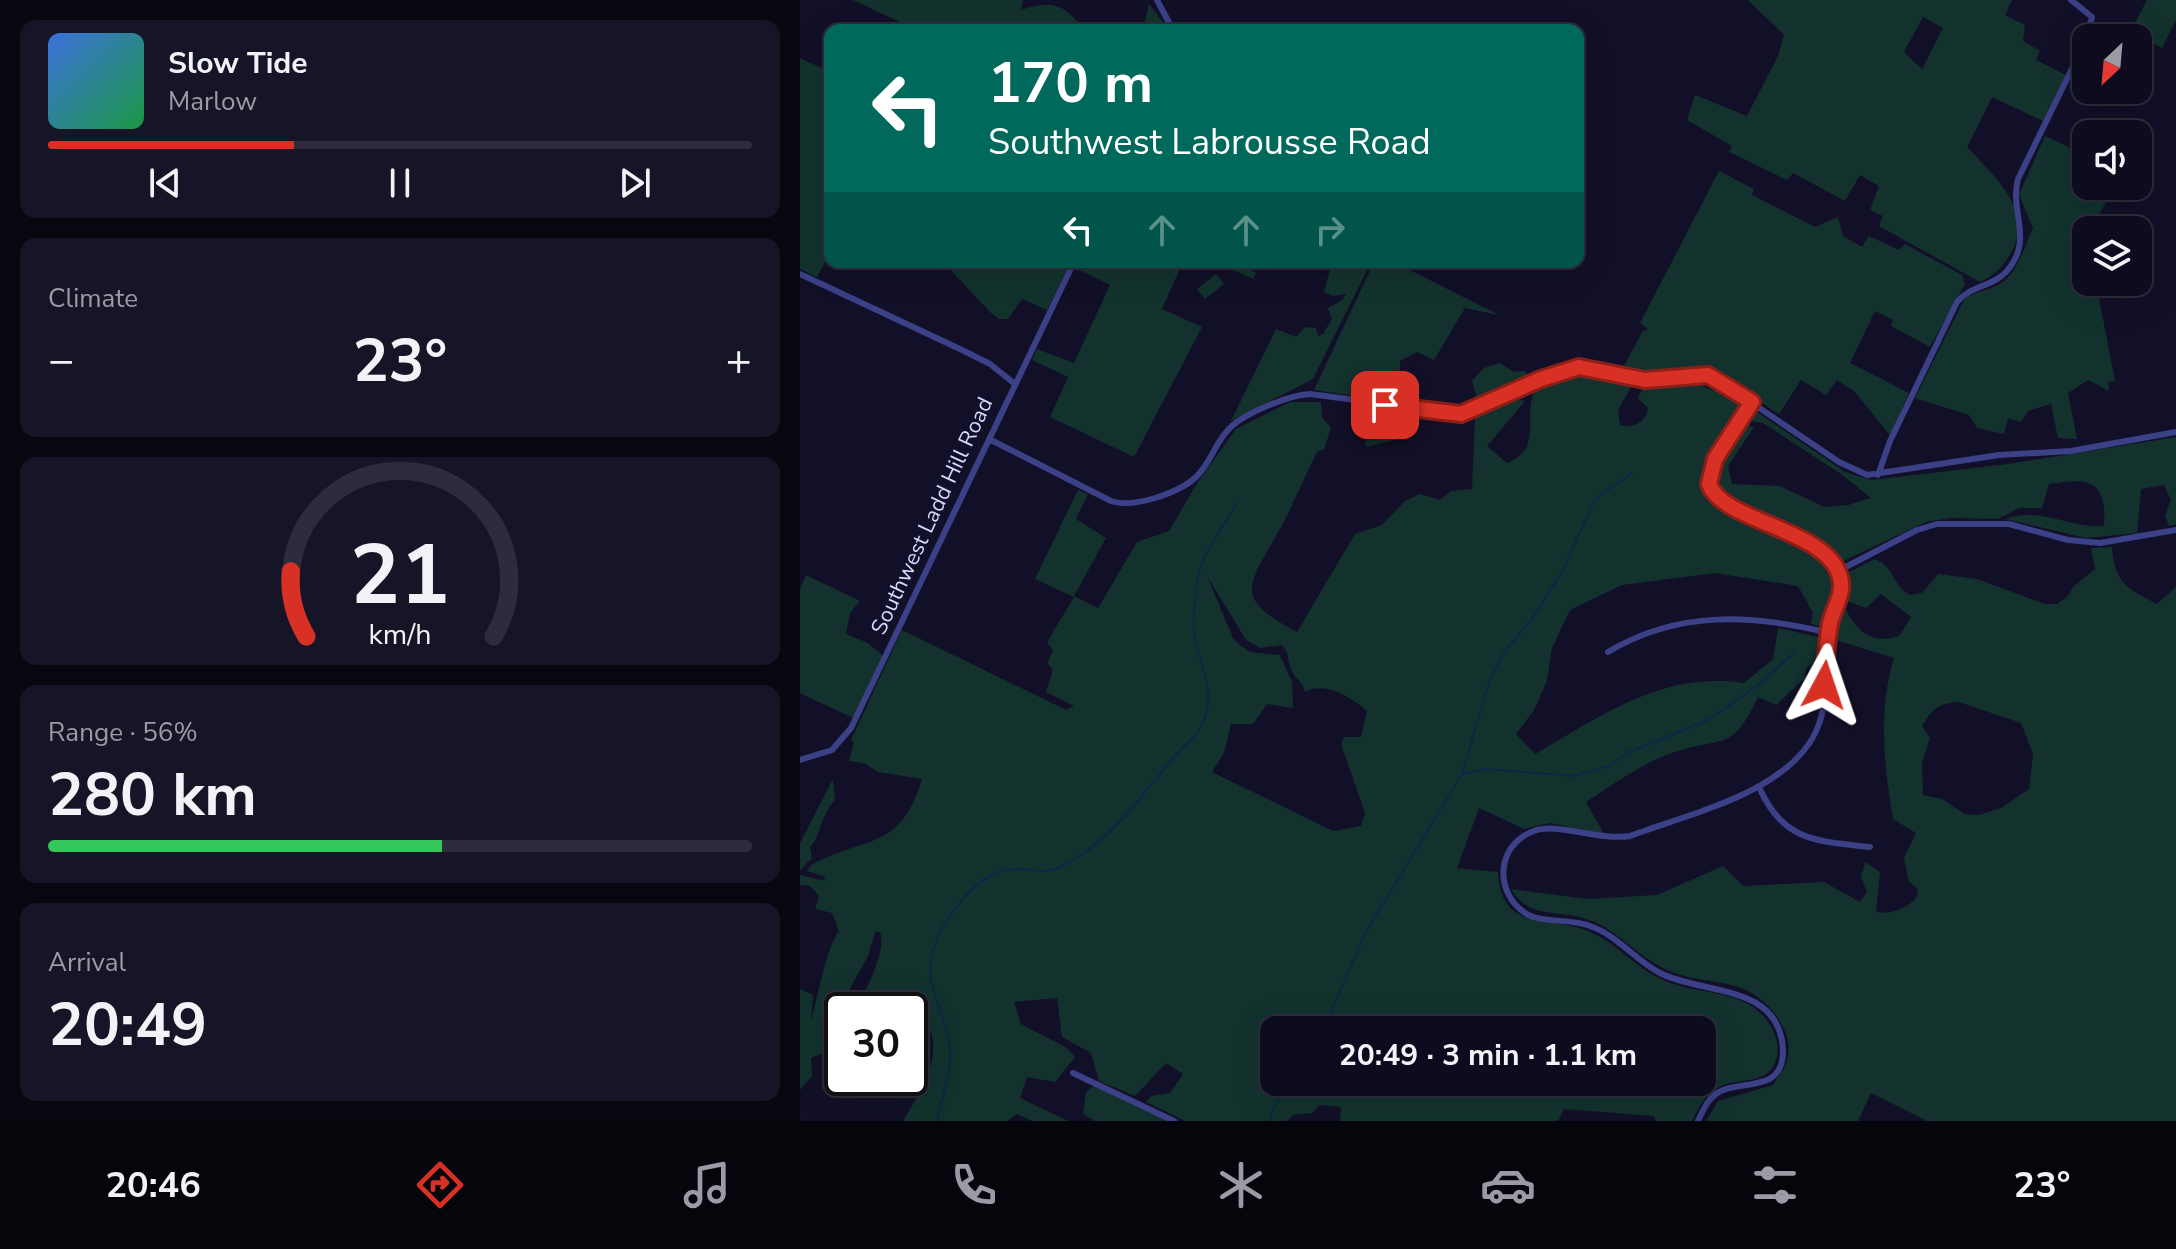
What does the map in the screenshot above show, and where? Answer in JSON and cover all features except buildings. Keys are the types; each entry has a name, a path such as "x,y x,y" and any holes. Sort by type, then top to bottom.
{"street":[{"path":"1157,0 1170,24"},
{"path":"2071,0 2092,17 2090,24"},
{"path":"1878,475 1890,441 1957,302 1971,289 1997,280 2015,257 2022,223 2015,190 2018,179 2072,68"},
{"name":"Southwest Ladd Hill Road","path":"800,760 834,748 851,728 1071,268"},
{"path":"800,274 971,354 1015,384"},
{"path":"989,439 1111,501 1133,505 1188,482 1209,459 1229,428 1299,394 1461,414 1541,379 1579,367 1645,380 1708,375 1850,469 1878,475 1999,455 2071,451 2176,432"},
{"path":"1698,1121 1718,1092 1762,1084 1778,1069 1783,1055 1781,1036 1767,1012 1732,991 1699,987 1662,974 1610,935 1589,925 1527,914 1509,897 1503,871 1517,841 1536,830 1607,839 1630,836 1759,787 1789,769 1815,734 1823,709 1829,633 1841,595 1838,571 1818,551 1795,536 1727,505 1712,493 1709,478 1715,459 1752,402"},
{"path":"1838,571 1917,530 1937,524 2009,524 2068,540 2100,543 2176,530"},
{"path":"1608,652 1653,629 1700,620 1774,621 1829,633"},
{"path":"1759,787 1776,818 1799,835 1870,847"},
{"path":"1073,1073 1174,1121"}],"green space":[{"path":"853,0 1023,0 1021,10 1041,5 1057,6 1079,24 904,24"},
{"path":"1748,0 2012,0 2005,15 2025,25 2023,41 2040,51 2036,60 2066,75 2043,121 1992,97 1967,147 1999,182 2015,209 2017,238 2011,253 1998,270 1980,282 1879,226 1883,216 1870,210 1879,186 1860,175 1845,201 1793,173 1787,180 1729,152 1732,146 1687,120 1695,95 1747,116 1778,56 1784,35","holes":["1923,17 1943,28 1922,69 1904,52"]},
{"path":"2147,0 2176,0 2176,20 2162,48 2152,43 2152,24 2134,24"},
{"path":"1149,4 1164,24 1144,24"},
{"path":"800,58 824,69 824,264 817,277 800,269"},
{"path":"2045,136 2072,149 2072,200 2107,200 2098,216 2072,216 2072,296 2111,296 2099,298 2115,381 2108,382 2109,391 2088,380 2068,393 2077,439 2058,438 2051,404 2028,411 2021,422 2008,418 2004,434 1977,428 1969,415 1915,398 1964,300 2002,282 2018,262 2033,228 2019,195"},
{"path":"1719,171 1754,189 1752,195 1815,227 1838,217 1843,236 1862,247 1869,236 1899,250 1905,244 1962,275 1965,284 1930,347 1891,326 1893,320 1875,311 1850,363 1909,393 1890,435 1854,391 1837,380 1826,395 1801,380 1779,414 1732,383 1712,374 1692,371 1620,374 1642,332 1648,329 1640,323"},
{"path":"949,268 1068,268 1047,310 1022,299 1008,319 999,319"},
{"path":"1180,268 1162,309 1202,327 1134,457 1050,417 1068,377 1032,360 1037,349 1074,363 1110,285 1077,269"},
{"path":"1228,268 1247,268 1256,273 1253,279"},
{"path":"1330,268 1368,268 1313,379 1231,421 1276,329 1296,337 1305,327 1316,328 1318,336 1323,334 1332,319 1328,308 1346,294 1333,296 1324,292"},
{"path":"1371,268 1406,268 1499,315 1465,308 1434,360 1417,352 1400,361 1399,381 1404,387 1399,402 1314,390"},
{"path":"1216,274 1224,284 1205,299 1197,289"},
{"path":"1500,363 1514,372 1525,371 1529,378 1477,398 1472,381 1484,368"},
{"path":"1570,374 1596,375 1631,387 1618,410 1620,425 1625,426 1638,423 1647,413 1648,408 1638,398 1645,384 1698,384 1746,404 1707,465 1706,491 1717,504 1735,515 1800,543 1831,569 1836,591 1824,627 1811,624 1813,613 1798,586 1715,573 1622,585 1570,610 1552,648 1547,681 1534,710 1516,734 1535,754 1609,711 1660,690 1714,681 1744,683 1773,659 1778,628 1823,638 1821,659 1807,667 1804,679 1776,705 1758,697 1733,735 1650,762 1586,802 1604,834 1550,823 1524,829 1479,808 1457,868 1498,872 1501,892 1508,905 1518,914 1588,931 1659,978 1723,995 1753,1007 1765,1018 1777,1041 1777,1056 1768,1073 1716,1089 1716,1016 1260,1016 1260,1096 1707,1096 1692,1121 1656,1121 1654,1116 1564,1109 1558,1121 1340,1121 1341,1107 1320,1105 1312,1113 1293,1115 1287,1121 1185,1121 1146,1102 1151,1096 1170,1093 1183,1074 1166,1063 1135,1096 1099,1081 1091,1053 1062,1037 1057,998 1014,1002 1021,1024 1067,1048 1075,1057 1055,1082 1027,1077 1020,1098 1068,1121 1032,1121 1017,1114 1007,1121 903,1121 917,1096 928,1096 933,1049 928,1026 928,992 864,992 880,950 880,932 875,932 868,956 848,992 824,992 824,1026 821,1031 824,1052 811,1058 812,1076 800,1090 800,989 813,995 811,1021 826,960 839,931 832,913 815,909 819,896 810,886 800,885 800,875 825,881 824,876 807,871 811,865 892,830 913,802 922,779 878,772 864,763 849,761 854,742 851,740 902,630 1066,710 1074,706 1046,692 1053,670 1047,663 1053,651 1047,642 1074,597 1035,579 1078,490 1088,494 1076,519 1106,538 1074,596 1098,608 1137,542 1169,531 1199,480 1236,429 1290,402 1321,402 1322,417 1331,428 1324,449 1317,452 1253,581 1255,601 1277,621 1297,632 1355,534 1382,525 1405,501 1420,494 1440,500 1451,491 1472,489 1475,415 1515,399 1525,401 1487,446 1507,463 1518,457 1528,442 1534,392","holes":["1207,576 1246,640 1260,648 1282,645 1291,669 1305,692 1329,689 1367,711 1361,737 1344,737 1341,744 1365,813 1361,826 1333,831 1212,772 1224,753 1231,724 1253,724 1267,704 1293,708 1292,682 1280,655 1250,652 1233,638"]},
{"path":"1368,408 1376,415 1404,415 1411,428 1398,439 1366,447 1364,423"},
{"path":"1754,410 1845,472 1871,480 2008,464 2176,437 2176,524 2169,526 2165,515 2171,500 2164,485 2141,489 2137,533 2086,538 2005,519 2030,515 2104,526 2099,491 2085,482 2063,482 2049,484 2042,508 2019,508 1998,519 1950,518 1926,522 1839,563 1795,530 1730,501 1718,491 1714,481 1716,469 1744,425 1754,427 1728,466 1732,484 1780,486 1824,507 1848,505 1871,498 1841,474 1763,423 1747,420"},
{"path":"2112,547 2119,577 2138,594 2157,604 2176,587 2176,1121 1927,1121 1871,1093 1858,1121 1706,1121 1718,1101 1773,1085 1785,1067 1789,1052 1788,1040 1778,1017 1750,992 1663,968 1597,923 1535,909 1518,899 1511,889 1587,899 1657,895 1723,866 1743,886 1824,882 1860,902 1867,892 1861,877 1865,862 1880,872 1876,912 1905,907 1918,895 1917,888 1909,882 1904,858 1916,833 1893,819 1887,778 1884,718 1894,658 1833,639 1844,606 1853,622 1872,637 1899,636 1911,617 1881,594 1866,608 1844,600 1849,572 1875,559 1887,567 1900,587 1910,595 1922,593 1938,574 1977,579 2045,604 2057,604 2095,569 2091,548","holes":["1959,702 2021,723 2033,754 2029,789 2001,808 1979,815 1965,814 1942,799 1923,795 1922,762 1930,738 1922,726 1937,708"]},
{"path":"806,575 860,601 850,613 846,634 868,643 883,656 853,718 800,693 800,589"},
{"path":"833,779 835,800 810,847 812,858 800,870 800,843"},
{"path":"1095,1085 1171,1121 1095,1121 1083,1114 1086,1092"}],"waterway":[{"path":"1329,1016 1366,932 1462,774 1490,679 1506,650 1532,619 1562,572 1595,499 1633,472"},
{"path":"937,1121 950,1059 948,1037 931,976 930,964 938,938 964,898 988,878 1014,869 1056,869 1091,848 1121,820 1199,730 1205,719 1208,697 1194,629 1197,583 1207,552 1238,502"},
{"path":"1462,774 1486,769 1573,776 1609,766 1629,752 1708,720 1757,686 1796,651"},
{"path":"1269,1121 1282,1096"}],"route":[{"path":"1385,405 1449,415 1461,414 1541,379 1579,367 1645,380 1708,375 1737,392 1752,402 1715,459 1709,484 1718,500 1795,536 1828,559 1838,571 1841,595 1830,624 1824,685"}]}
